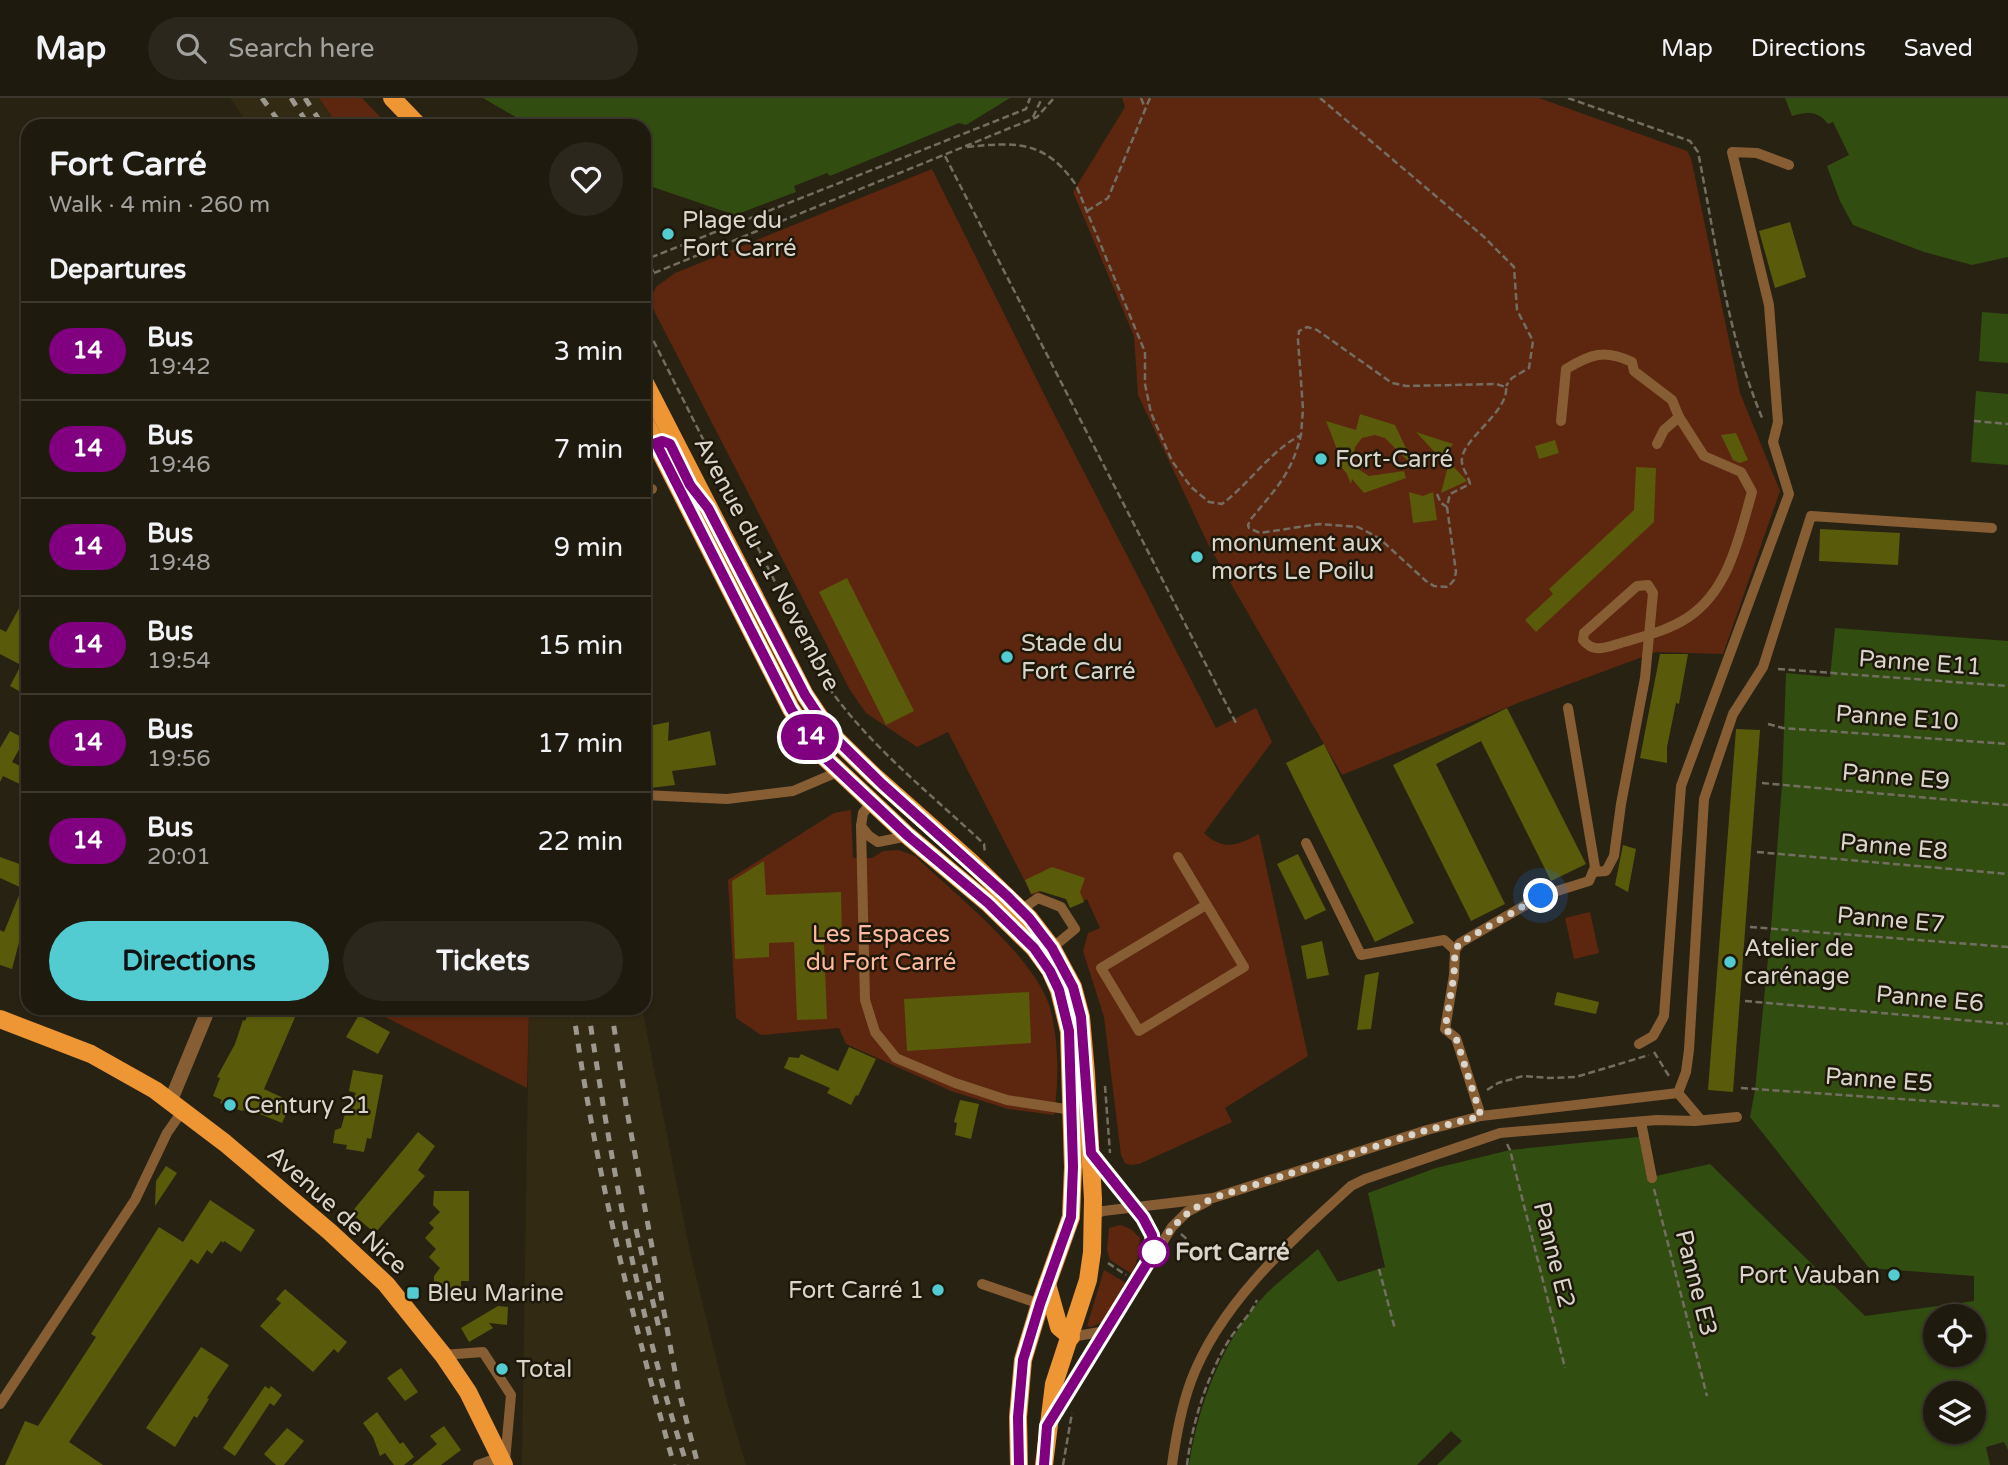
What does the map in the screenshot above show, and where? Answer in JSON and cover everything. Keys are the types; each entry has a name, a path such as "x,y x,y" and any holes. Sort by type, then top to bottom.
{"main road":[{"path":"392,98 412,119"},
{"name":"Avenue du 11 Novembre","path":"651,395 805,695 831,734 1021,910 1052,948 1073,987 1081,1017 1094,1215 1088,1279 1054,1384 1044,1465"},
{"path":"651,446 662,441 670,444 690,485 708,508"},
{"name":"Avenue du 11 Novembre","path":"651,448 791,709 822,755 908,836 988,903 1034,948 1059,990 1069,1031 1073,1110 1071,1217 1023,1360 1018,1417 1019,1465"},
{"path":"872,802 883,800 895,806 932,838 951,845"},
{"name":"Avenue de Nice","path":"0,1019 92,1054 177,1105 303,1208 371,1268 443,1354 468,1392 503,1462"},
{"path":"1054,1265 1070,1239 1094,1215"},
{"path":"1047,1284 1059,1327 1070,1337"}],"street":[{"path":"177,1105 207,1015"}],"lane":[{"path":"1639,1044 1653,1036 1664,1016 1681,786 1789,494 1773,442 1779,422 1769,305 1732,152 1757,153 1789,165"},
{"path":"1561,421 1566,369 1588,355 1615,354 1632,362 1634,371 1672,400 1679,417 1704,456 1741,472 1752,492 1735,550 1719,586 1689,617 1650,635 1599,649 1588,646 1583,640 1584,633 1637,586 1648,585 1653,593 1650,635 1645,678 1614,856 1606,871 1593,872"},
{"path":"1657,444 1664,430 1679,417"},
{"path":"1678,1093 1686,1072 1689,1050 1704,799 1733,714 1763,667 1811,516 1992,528"},
{"path":"1481,1116 1456,1038 1445,1029 1454,975 1455,950 1460,943 1541,896 1590,881 1595,867 1568,708"},
{"path":"651,795 727,799 793,791 840,771"},
{"path":"872,802 863,813 861,854 865,1000 875,1032 896,1058 955,1083 1007,1100 1073,1110"},
{"path":"861,826 878,842"},
{"path":"861,854 878,842 908,836"},
{"path":"1306,843 1361,955 1444,940 1455,950"},
{"path":"1178,857 1244,967 1139,1031 1101,968 1206,905"},
{"path":"1021,910 1038,898 1061,907 1075,929 1052,948"},
{"path":"1094,1215 1103,1211 1213,1198 1427,1130 1481,1116 1678,1093"},
{"path":"1678,1093 1698,1120"},
{"path":"0,1404 135,1200 167,1133 177,1105"},
{"path":"1172,1465 1179,1419 1192,1378 1216,1331 1274,1258 1351,1186 1364,1179 1500,1133 1737,1117"},
{"path":"1641,1122 1652,1178"},
{"path":"1091,1153 1136,1208 1152,1235 1154,1252"},
{"path":"1047,1426 1172,1227 1187,1212 1213,1198"},
{"path":"982,1284 1040,1304"},
{"path":"1070,1337 1106,1331"},
{"path":"443,1354 483,1352 511,1395 503,1462 478,1465"}],"path":[{"path":"651,258 1026,109 1030,98"},
{"path":"1032,119 1042,98"},
{"path":"651,276 1037,117 1054,98"},
{"path":"1141,98 1145,108"},
{"path":"1086,211 1108,198 1150,98"},
{"path":"1320,98 1483,236 1514,267 1517,310 1533,341 1529,368 1512,378 1506,387 1507,395 1501,405 1464,452 1461,462 1470,484 1450,494 1447,507 1456,572 1454,580 1447,587 1434,586 1426,581 1379,538 1358,527 1319,524 1260,533 1252,531 1248,525 1289,473 1296,458 1303,409 1298,340 1300,331 1307,327 1317,330 1392,383 1406,386 1496,384 1506,387"},
{"path":"1568,98 1690,141 1698,152 1732,325 1748,384 1773,442"},
{"path":"967,146 1008,143 1029,147 1047,155 1065,170 1076,185 1145,352 1145,384 1151,413 1171,461 1191,487 1209,502 1222,504 1286,443 1301,435"},
{"path":"945,156 1237,725"},
{"path":"651,269 654,273"},
{"path":"651,336 827,685 845,711 877,747 984,844"},
{"path":"1974,421 2008,424"},
{"path":"1437,494 1441,503 1447,507"},
{"name":"Panne E11","path":"1763,667 2008,686"},
{"name":"Panne E10","path":"1768,724 2008,744"},
{"name":"Panne E9","path":"1762,783 2008,805"},
{"name":"Panne E8","path":"1756,852 2008,874"},
{"name":"Panne E7","path":"1750,927 2008,947"},
{"name":"Panne E6","path":"1745,1001 2008,1024"},
{"path":"1477,1104 1484,1092 1498,1083 1523,1076 1576,1077 1647,1057 1653,1049 1666,1068"},
{"name":"Panne E5","path":"1741,1087 2001,1106"},
{"name":"Panne E2","path":"1510,1150 1565,1368"},
{"name":"Panne E3","path":"1652,1178 1707,1396"},
{"path":"1178,1232 1189,1241"},
{"path":"1101,1259 1136,1282"},
{"path":"1379,1269 1395,1329"},
{"path":"1187,1465 1199,1412 1214,1368 1229,1340 1257,1300 1247,1291"}],"shaded area":[{"path":"230,98 319,98 333,119 244,119"},
{"path":"483,98 1010,98 966,125 959,123 830,176 827,173 794,186 796,192 735,215 651,186 651,119 519,119"},
{"path":"1785,98 2008,98 2008,257 1972,265 1924,252 1853,225 1840,201 1827,166 1849,155 1833,122 1828,124 1812,113 1792,116"},
{"path":"1982,312 2008,314 2008,363 1979,361"},
{"path":"1976,391 2008,394 2008,465 1971,462"},
{"name":"Port Vauban","path":"1835,628 2008,641 2008,1450 2004,1442 1986,1447 1990,1465 1437,1465 1462,1441 1451,1431 1417,1465 1189,1465 1199,1419 1215,1374 1237,1332 1265,1295 1318,1249 1338,1282 1385,1267 1368,1193 1436,1168 1510,1150 1639,1137 1647,1178 1710,1164 1865,1316 1923,1308 1923,1367 1986,1367 1986,1304 1952,1304 1974,1301 1974,1276 1869,1268 1750,1117 1771,928 1782,785 1786,673 1830,677"},
{"path":"529,1015 643,1015 690,1252 726,1398 746,1465 522,1465"}],"green space":[{"path":"319,98 362,98 382,119 333,119"},
{"path":"1122,98 1539,98 1687,151 1691,158 1740,393 1780,491 1723,654 1656,652 1523,701 1342,775 1209,546 1138,395 1134,336 1073,192 1125,107"},
{"name":"Stade du Fort Carré","path":"932,169 1051,408 1216,728 1256,708 1272,742 1204,833 1211,839 1230,845 1259,834 1308,1056 1225,1108 1232,1122 1139,1164 1125,1163 1121,1155 1104,1017 1083,951 1088,933 1100,928 1087,899 1070,908 1066,899 1042,891 1032,895 948,732 917,747 866,713 850,690 651,305 651,297 656,287 675,273"},
{"name":"Les Espaces du Fort Carré","path":"851,810 853,858 872,858 883,851 899,850 915,856 992,927 1028,968 1042,989 1050,1008 1055,1034 1057,1089 1054,1115 1008,1109 951,1091 846,1044 839,1028 761,1035 736,1018 728,880 834,813"},
{"path":"1590,912 1599,953 1574,959 1565,918"},
{"path":"381,1015 529,1015 527,1088"},
{"path":"1120,1225 1131,1229 1140,1238 1138,1257 1132,1274 1110,1260 1107,1250 1109,1228"},
{"path":"1104,1270 1126,1283 1102,1322 1092,1327 1087,1326"}],"building":[{"path":"1790,222 1806,277 1775,288 1759,231"},
{"path":"1360,414 1395,425 1413,463 1385,438 1375,435 1362,438 1355,447 1352,465 1369,476 1404,471 1406,478 1364,493 1352,479 1351,484 1335,459 1339,455 1340,457 1326,421 1356,430"},
{"path":"1416,432 1453,444 1441,459"},
{"path":"1736,433 1748,460 1740,463 1733,460 1721,435"},
{"path":"1555,440 1559,453 1539,459 1535,446"},
{"path":"1449,462 1467,481 1441,493"},
{"path":"1636,467 1656,468 1654,522 1536,632 1525,620 1553,594 1549,589 1634,510"},
{"path":"1409,492 1423,496 1433,492 1437,520 1413,523"},
{"path":"1820,529 1900,533 1898,565 1819,561"},
{"path":"847,578 914,711 886,725 819,592"},
{"path":"21,605 21,665 0,654 0,629 6,632"},
{"path":"1660,654 1688,654 1679,704 1676,703 1667,747 1667,763 1640,758"},
{"path":"21,665 21,692 10,686"},
{"path":"1507,708 1586,864 1551,881 1481,741 1436,764 1505,904 1471,921 1393,765"},
{"path":"669,722 668,741 710,731 716,765 672,771 675,785 651,788 651,726"},
{"name":"Atelier de carénage","path":"1736,729 1760,730 1733,1092 1708,1090"},
{"path":"10,731 21,737 21,746 12,762 21,766 21,785 3,776 0,782 0,748"},
{"path":"1324,744 1414,923 1375,942 1286,763"},
{"path":"1623,845 1636,849 1628,892 1615,885"},
{"path":"1298,854 1326,910 1305,920 1277,864"},
{"path":"0,857 21,864 21,888 0,878"},
{"path":"764,861 766,895 841,892 842,940 824,941 827,1019 797,1020 794,942 769,943 769,957 735,959 732,881"},
{"path":"1052,867 1085,878 1080,892 1084,902 1070,908 1066,899 1040,891 1031,894 1025,880"},
{"path":"21,890 21,935 12,969 0,965 0,930 4,932"},
{"path":"1322,941 1329,975 1307,979 1301,946"},
{"path":"1379,972 1371,1029 1357,1030 1365,975"},
{"path":"1029,992 1031,1043 907,1051 904,999"},
{"path":"1557,992 1599,1002 1596,1014 1554,1005"},
{"path":"247,1015 296,1015 264,1089 292,1102 282,1123 255,1112 254,1115 220,1103 222,1100 213,1096 220,1078 217,1077 235,1044 243,1020 245,1021"},
{"path":"359,1015 390,1032 378,1054 346,1037"},
{"path":"849,1047 876,1059 851,1105 827,1093 830,1088 784,1068 789,1057 799,1058 801,1054 838,1071"},
{"path":"353,1070 383,1075 371,1139 367,1138 364,1152 346,1149 347,1145 333,1143 335,1130 341,1128 356,1093 349,1091"},
{"path":"960,1100 979,1104 971,1139 955,1135 957,1123 954,1122"},
{"path":"418,1132 435,1146 418,1170 425,1176 375,1233 351,1213"},
{"path":"166,1166 177,1173 155,1206 156,1181"},
{"path":"434,1191 469,1191 469,1281 461,1281 461,1290 438,1290 434,1286 434,1276 440,1268 429,1257 436,1249 425,1238 434,1228 429,1223 440,1212 433,1205"},
{"path":"210,1200 255,1230 241,1252 221,1241 212,1254 207,1250 198,1264 191,1259 69,1442 103,1465 5,1465 25,1421 38,1426 96,1337 91,1334 159,1227 183,1242"},
{"path":"285,1289 347,1342 338,1353 334,1349 313,1372 260,1326 281,1303 276,1299"},
{"path":"498,1306 508,1307 507,1325 489,1323 493,1328 469,1342 461,1328"},
{"path":"201,1347 229,1365 197,1418 194,1416 175,1447 146,1428"},
{"path":"401,1368 418,1392 405,1401 387,1378"},
{"path":"265,1386 269,1389 271,1386 282,1395 274,1406 270,1403 235,1456 223,1448"},
{"path":"377,1412 400,1444 403,1442 414,1457 404,1465 394,1465 385,1453 380,1456 373,1437 363,1423"},
{"path":"444,1426 461,1450 441,1465 412,1465 437,1444 430,1436"},
{"path":"287,1428 304,1441 284,1465 276,1465 264,1454"}],"railway":[{"path":"262,98 277,119"},
{"path":"291,98 304,119"},
{"path":"305,98 318,119"},
{"path":"574,1015 615,1238 674,1465"},
{"path":"589,1015 606,1124 640,1296 687,1465"},
{"path":"612,1015 678,1388 698,1465"},
{"path":"636,1229 659,1328"}],"bus line":[{"name":"14","path":"1019,1465 1018,1417 1023,1360 1071,1217 1073,1110 1069,1031 1059,990 1034,948 988,903 908,836 822,755 791,709 656,443 662,441 670,444 690,485 708,508 805,695 831,734 1029,918 1052,948 1073,987 1081,1017 1091,1153 1143,1218 1152,1235 1154,1252 1047,1426 1044,1465"}],"place":[{"name":"Plage du Fort Carré","path":"668,234"},
{"name":"Fort-Carré","path":"1321,459"},
{"name":"monument aux morts Le Poilu","path":"1197,557"},
{"name":"Stade du Fort Carré","path":"1007,657"},
{"name":"Atelier de carénage","path":"1730,962"},
{"name":"Century 21","path":"230,1105"},
{"name":"Fort Carré","path":"1154,1252"},
{"name":"Port Vauban","path":"1894,1275"},
{"name":"Fort Carré 1","path":"938,1290"},
{"name":"Bleu Marine","path":"413,1293"},
{"name":"Total","path":"502,1369"}],"route":[{"path":"1154,1252 1187,1212 1213,1198 1427,1130 1481,1116 1456,1038 1445,1029 1454,975 1455,950 1460,943 1541,896"}]}
